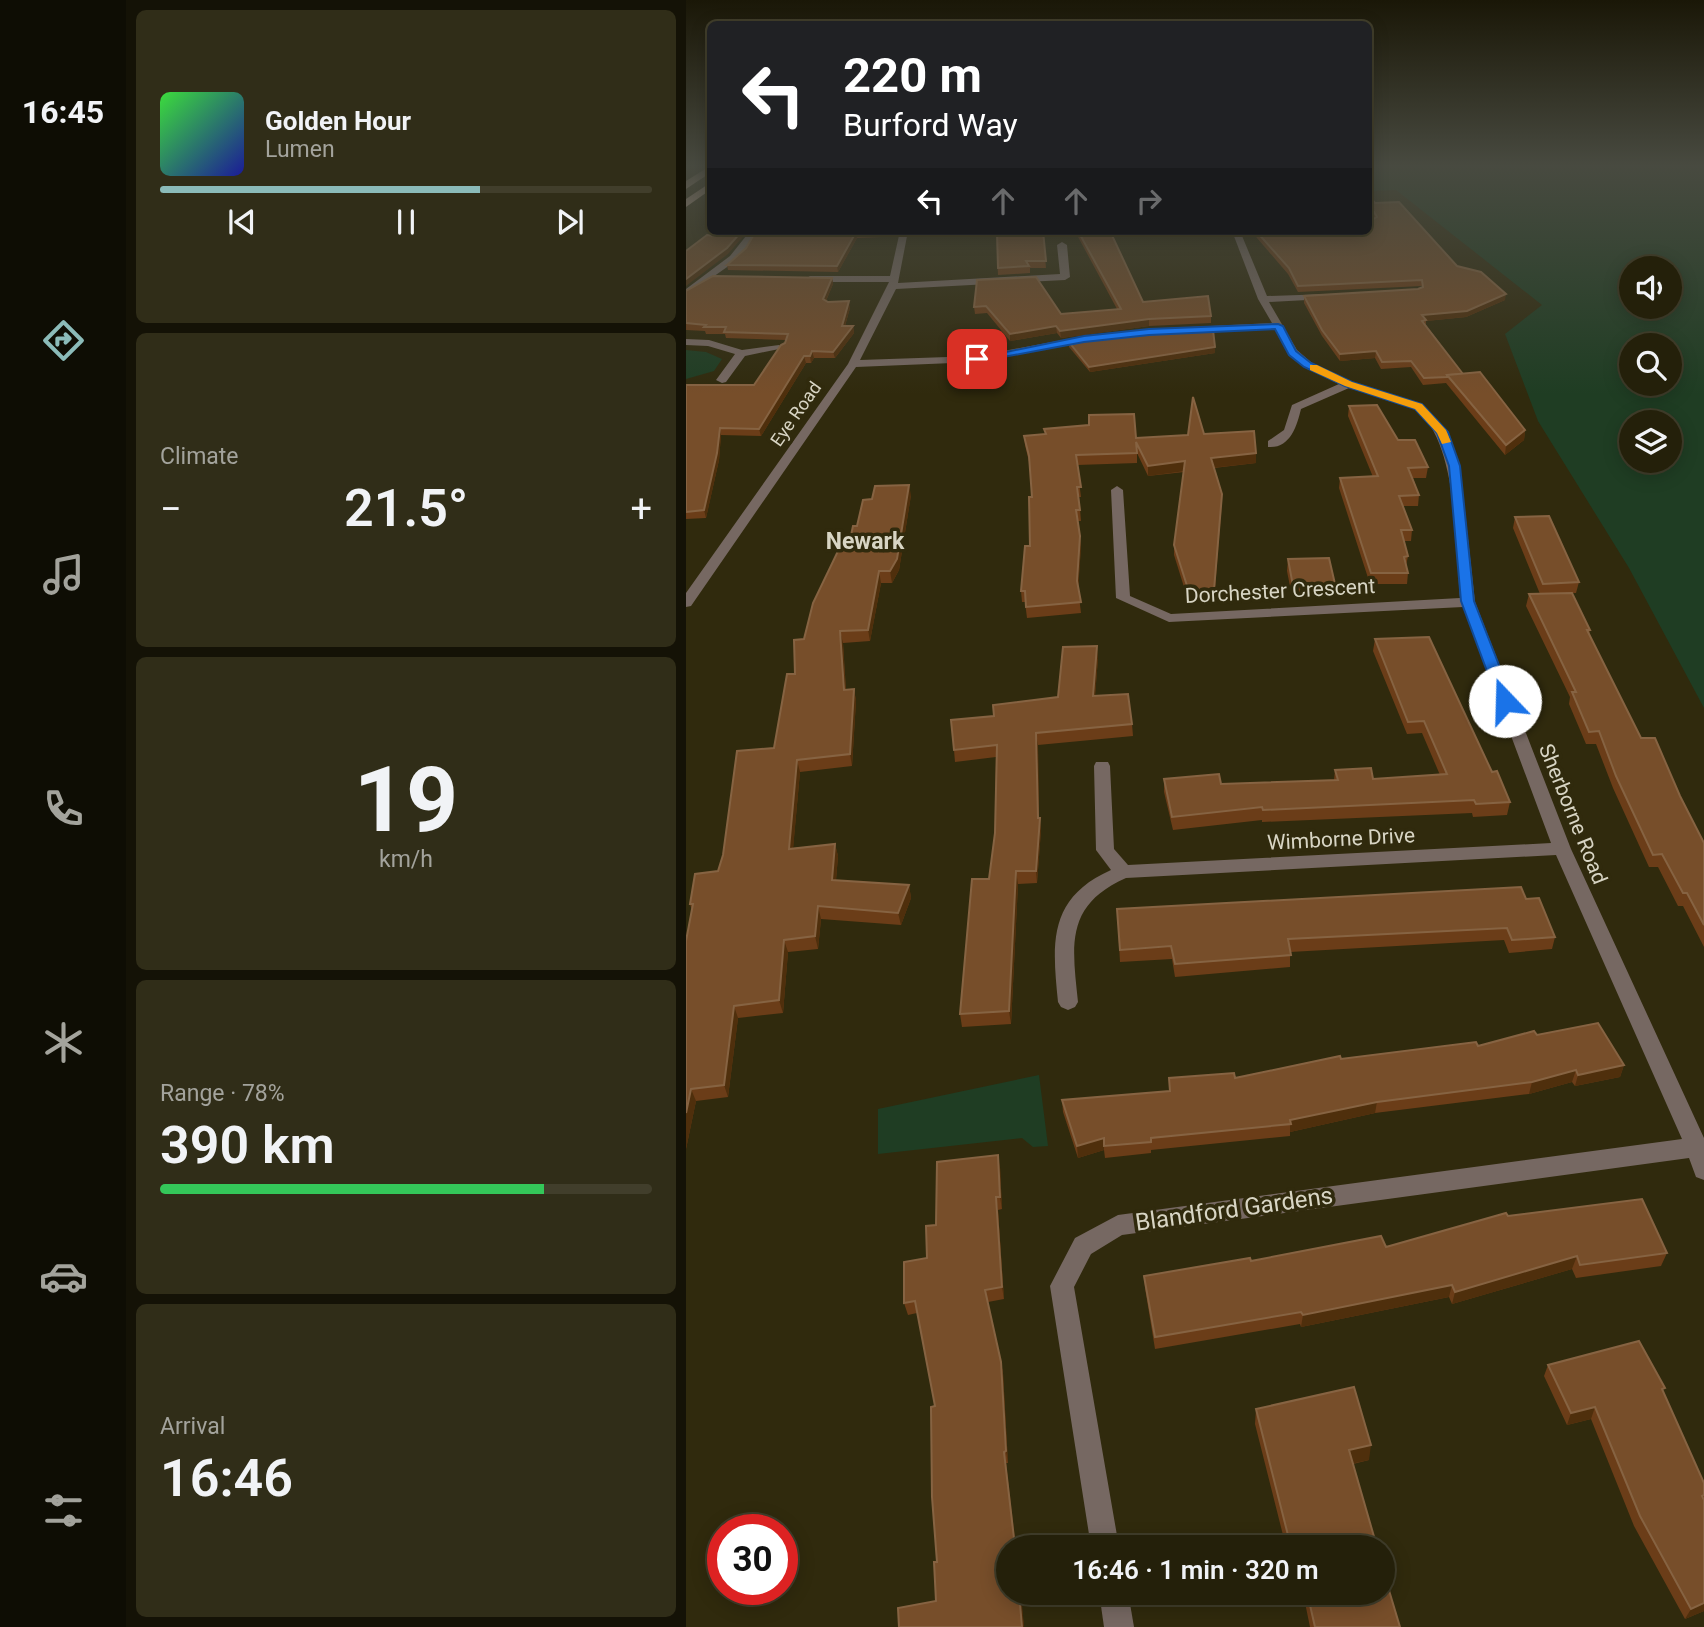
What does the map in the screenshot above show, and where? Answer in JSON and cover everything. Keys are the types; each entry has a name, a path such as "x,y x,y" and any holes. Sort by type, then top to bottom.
{"street":[{"path":"686,293 713,276 749,242"},
{"name":"Eye Road","path":"686,603 853,364 894,283 902,242"},
{"name":"Sherborne Road","path":"1240,242 1264,299 1293,352 1308,365 1348,384 1419,407 1442,432 1454,466 1468,601 1562,849 1700,1158"},
{"path":"804,279 894,283 1065,277 1062,245"},
{"path":"713,276 726,276"},
{"path":"1264,299 1333,295"},
{"path":"853,364 977,359 1084,339 1149,332 1278,326"},
{"path":"686,342 709,343 742,353 779,348"},
{"path":"722,380 742,353"},
{"path":"1272,443 1289,432 1296,407 1348,384"},
{"name":"Dorchester Crescent","path":"1117,490 1123,598 1169,618 1468,601"},
{"path":"1102,766 1105,850 1123,872"},
{"name":"Wimborne Drive","path":"1068,1002 1063,935 1075,907 1102,880 1123,872 1562,849"},
{"name":"Blandford Gardens","path":"1103,1535 1062,1286 1083,1245 1118,1225 1700,1158"},
{"path":"1115,1605 1119,1627"}],"green space":[{"path":"1462,242 1704,242 1704,708 1629,568 1538,421 1505,334 1542,305"},
{"path":"686,350 706,352 722,359 714,371 686,379"},
{"path":"1039,1075 1048,1146 1033,1147 1022,1138 878,1154 878,1109"}],"building":[{"path":"698,242 732,242 686,279 686,251"},
{"path":"750,242 850,242 837,266 727,265"},
{"path":"997,242 1044,242 1046,261 1026,261 1029,266 998,268"},
{"path":"1084,242 1115,242 1143,302 1208,296 1211,316 1149,319 1060,331 1056,326 1010,334 986,306 974,307 977,280 1036,277 1061,314 1121,309"},
{"path":"1266,242 1435,242 1457,266 1481,272 1506,294 1467,311 1422,315 1426,320 1422,321 1463,374 1424,378 1411,361 1382,362 1376,351 1340,354 1322,330 1304,296 1418,289 1423,287 1422,280 1298,286 1289,268"},
{"path":"713,276 832,278 823,299 828,302 849,301 842,326 853,326 833,352 812,351 810,356 804,356 759,429 720,428 704,510 686,512 686,385 754,385 785,343 788,334 724,332 726,327 704,327 706,325 686,323 686,291"},
{"path":"1213,330 1215,347 1089,367 1069,342 1149,333"},
{"path":"1480,372 1525,430 1506,445 1447,375"},
{"path":"1193,397 1204,434 1254,431 1256,453 1211,458 1222,494 1214,590 1189,592 1174,545 1185,461 1148,466 1136,442 1137,453 1076,455 1081,487 1077,487 1080,510 1076,510 1080,536 1077,581 1081,602 1026,607 1025,591 1021,591 1025,546 1030,546 1029,497 1032,497 1029,456 1024,436 1046,434 1044,429 1089,425 1089,415 1134,414 1136,438 1188,435"},
{"path":"1377,405 1398,440 1415,440 1428,467 1408,468 1419,495 1399,496 1412,530 1401,530 1408,556 1404,557 1408,573 1371,573 1340,478 1378,476 1349,406"},
{"path":"909,485 897,559 890,571 879,571 868,630 840,631 844,690 854,689 850,754 797,760 789,849 835,844 832,880 909,885 898,913 818,906 815,936 784,940 779,1000 734,1006 724,1085 691,1089 686,1113 686,941 693,904 690,904 695,874 718,871 723,855 737,751 774,748 787,674 795,674 794,640 804,639 813,603 839,549 848,549 863,500 872,499 875,486"},
{"path":"1549,516 1579,582 1543,584 1515,517"},
{"path":"1329,558 1335,584 1293,586 1288,559"},
{"path":"1572,593 1590,630 1587,630 1641,738 1655,738 1704,843 1704,925 1662,854 1653,855 1616,776 1599,731 1589,732 1572,692 1576,692 1529,594"},
{"path":"1429,637 1492,772 1497,771 1510,802 1476,804 1474,800 1263,810 1262,807 1172,817 1164,779 1219,774 1221,784 1338,780 1335,770 1371,768 1373,779 1447,774 1424,721 1408,722 1375,639"},
{"path":"1097,646 1093,696 1128,694 1132,724 1036,733 1040,818 1036,871 1016,871 1009,1011 960,1014 972,879 989,879 995,833 997,745 954,750 951,720 994,716 993,705 1058,697 1063,647"},
{"path":"1521,887 1526,899 1539,898 1555,937 1512,940 1507,928 1288,939 1291,955 1175,964 1171,946 1120,950 1117,909"},
{"path":"1598,1023 1624,1065 1578,1075 1576,1070 1532,1082 1377,1102 1290,1120 1291,1124 1151,1138 1151,1142 1104,1146 1104,1138 1077,1146 1062,1100 1170,1091 1169,1078 1234,1073 1235,1078 1340,1056 1341,1059 1476,1042 1478,1046 1534,1031 1537,1035"},
{"path":"998,1155 1000,1197 996,1197 1002,1287 985,1290 1001,1362 1004,1452 1014,1535 996,1535 996,1605 1020,1605 1022,1627 899,1627 898,1608 936,1601 931,1407 935,1406 915,1301 904,1303 904,1262 927,1258 926,1226 936,1225 937,1162"},
{"path":"1642,1199 1667,1253 1580,1265 1577,1256 1455,1292 1452,1285 1303,1315 1301,1312 1155,1337 1144,1276 1250,1258 1251,1261 1381,1236 1386,1247 1506,1213 1508,1216"},
{"path":"1639,1341 1665,1388 1662,1389 1704,1483 1704,1603 1691,1609 1640,1516 1595,1407 1571,1413 1548,1365"},
{"path":"1354,1387 1371,1445 1349,1450 1374,1535 1288,1535 1256,1409"},
{"path":"1310,1605 1393,1605 1400,1627 1315,1627"}],"slow traffic":[{"path":"1314,368 1348,384 1419,407 1442,432 1446,442"}],"district":[{"name":"Newark","path":"865,541"}],"route":[{"path":"977,359 1084,339 1149,332 1278,326 1293,352 1308,365 1348,384 1419,407 1442,432 1454,466 1468,601 1505,701"}]}
